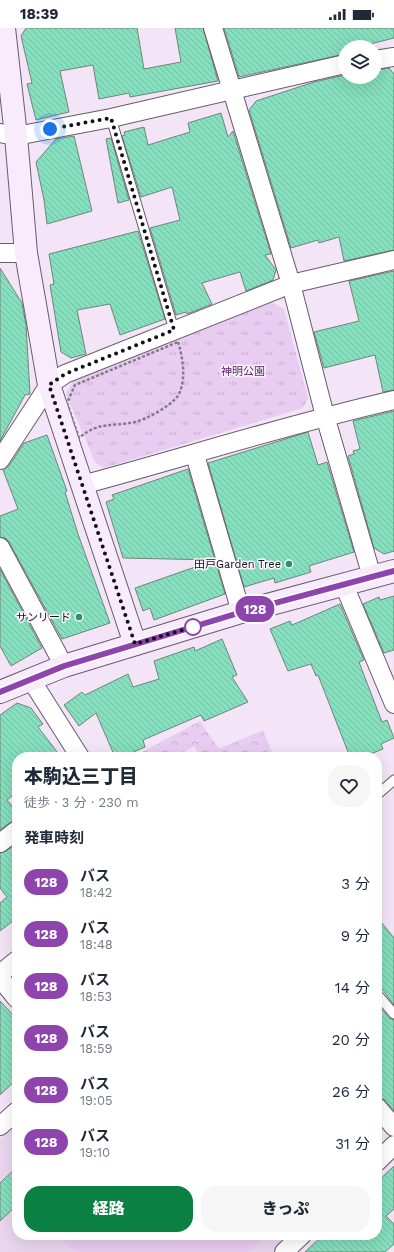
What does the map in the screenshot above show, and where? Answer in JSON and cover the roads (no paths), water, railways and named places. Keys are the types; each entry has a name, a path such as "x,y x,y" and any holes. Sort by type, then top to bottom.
{"street":[{"path":"4,28 8,134 26,253 49,385 135,644"},
{"path":"214,28 231,91 291,284 326,416 372,577"},
{"path":"382,59 394,57"},
{"path":"8,134 111,118 338,66"},
{"path":"0,253 26,253"},
{"path":"0,460 49,385 65,374 291,284 394,260"},
{"path":"82,485 195,455 326,416 394,400"},
{"path":"195,455 242,612"},
{"path":"0,547 64,666"},
{"path":"0,692 30,678 135,644 242,612 394,571"},
{"path":"344,584 394,704"},
{"path":"30,678 77,752"},
{"path":"0,843 12,834"},
{"path":"0,974 12,964"},
{"path":"0,978 12,993"},
{"path":"382,1113 394,1127"},
{"path":"0,1126 12,1115"},
{"path":"382,1157 394,1145"},
{"path":"284,1252 297,1240"}],"lane":[{"path":"111,118 174,330"},
{"path":"382,791 394,780"},
{"path":"382,1000 394,1014"}],"place":[{"name":"田戸Garden Tree","path":"289,564"},
{"name":"サンリード","path":"79,617"}],"park label":[{"name":"神明公園","path":"243,371"}]}
